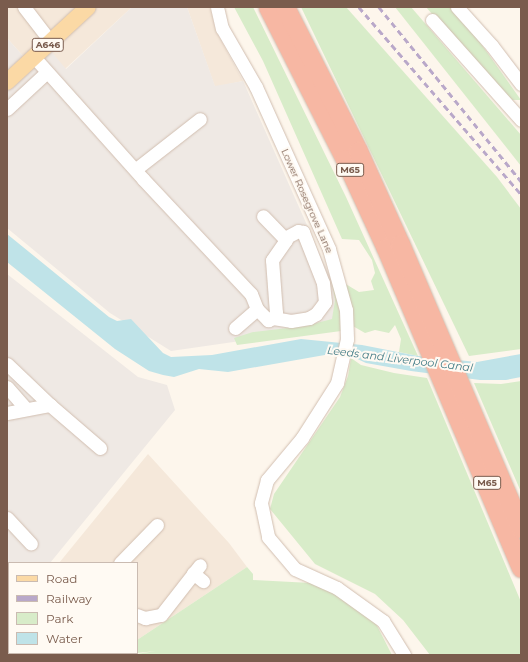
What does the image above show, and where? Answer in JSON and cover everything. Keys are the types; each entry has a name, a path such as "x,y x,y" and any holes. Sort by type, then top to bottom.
{"highway":[{"name":"M65","path":"268,7 432,334"},
{"name":"M65","path":"285,7 358,151 459,399 521,568"},
{"name":"M65","path":"459,399 521,528"}],"main road":[{"name":"A646","path":"7,82 88,7"}],"street":[{"path":"24,7 51,42"},
{"name":"Lower Rosegrove Lane","path":"217,7 222,28 266,107 329,249 346,310 346,339 343,362 337,383 326,403 302,438 267,480 261,503 268,537 295,569 337,588 383,621 404,655"},
{"path":"456,7 492,46 521,84"},
{"path":"432,20 521,120"},
{"path":"34,57 251,294 257,309 268,320 273,318 290,321 309,318 316,314 325,302 323,283 303,232 298,231 285,238"},
{"path":"7,109 47,72"},
{"path":"136,169 200,119"},
{"path":"263,216 285,238"},
{"path":"273,318 276,306 271,277 272,260 284,245 285,238"},
{"path":"235,328 257,309"},
{"path":"7,364 50,405 100,448"},
{"path":"7,387 26,408"},
{"path":"7,413 26,408 50,405"},
{"path":"7,518 31,544"},
{"path":"124,559 157,526"},
{"path":"138,616 145,618 161,615 199,573"}],"shaded area":[{"path":"7,7 132,7 65,69 32,66 7,38"},
{"path":"132,7 187,7 215,86 243,81 331,279 335,300 332,328 171,351 110,313 7,228 7,91 50,50 66,69"},
{"path":"187,7 210,7 216,31 243,81 215,87"},
{"path":"7,38 24,57 7,72"},
{"path":"7,274 138,377 167,385 175,410 51,562 8,562 7,616"},
{"path":"148,454 229,543 247,567 138,639 138,562 60,562"},
{"path":"7,616 8,654 54,654 7,655"}],"green space":[{"path":"234,7 253,7 346,197 418,356 399,352 401,339 395,325 389,333 375,330 365,333 351,325 344,283 359,292 374,290 371,281 375,273 372,260 359,240 342,239 263,61"},
{"path":"301,7 346,7 497,177 521,209 521,349 469,356"},
{"path":"395,7 411,7 521,135 521,166"},
{"path":"426,7 455,7 521,100 506,100"},
{"path":"331,279 342,311 341,331 237,345 234,338 253,332 305,326 332,319 335,300"},
{"path":"351,358 361,365 394,373 427,378 521,602 521,655 430,655 403,620 375,594 315,564 270,509 274,494 340,397 348,376"},
{"path":"521,381 521,492 474,383 501,384"},
{"path":"247,567 253,574 253,580 330,584 370,612 392,655 94,655 138,654 156,651 138,653 138,639"}],"water":[{"name":"Leeds and Liverpool Canal","path":"7,234 109,317 117,321 131,319 163,353 171,357 212,355 301,339 362,345 418,356 477,362 521,354 521,377 506,380 480,380 411,371 366,363 351,356 336,353 228,372 199,369 174,377 163,375 149,371 115,349 7,262"}],"railway":[{"path":"359,7 521,194"},
{"path":"379,7 521,181"}]}
